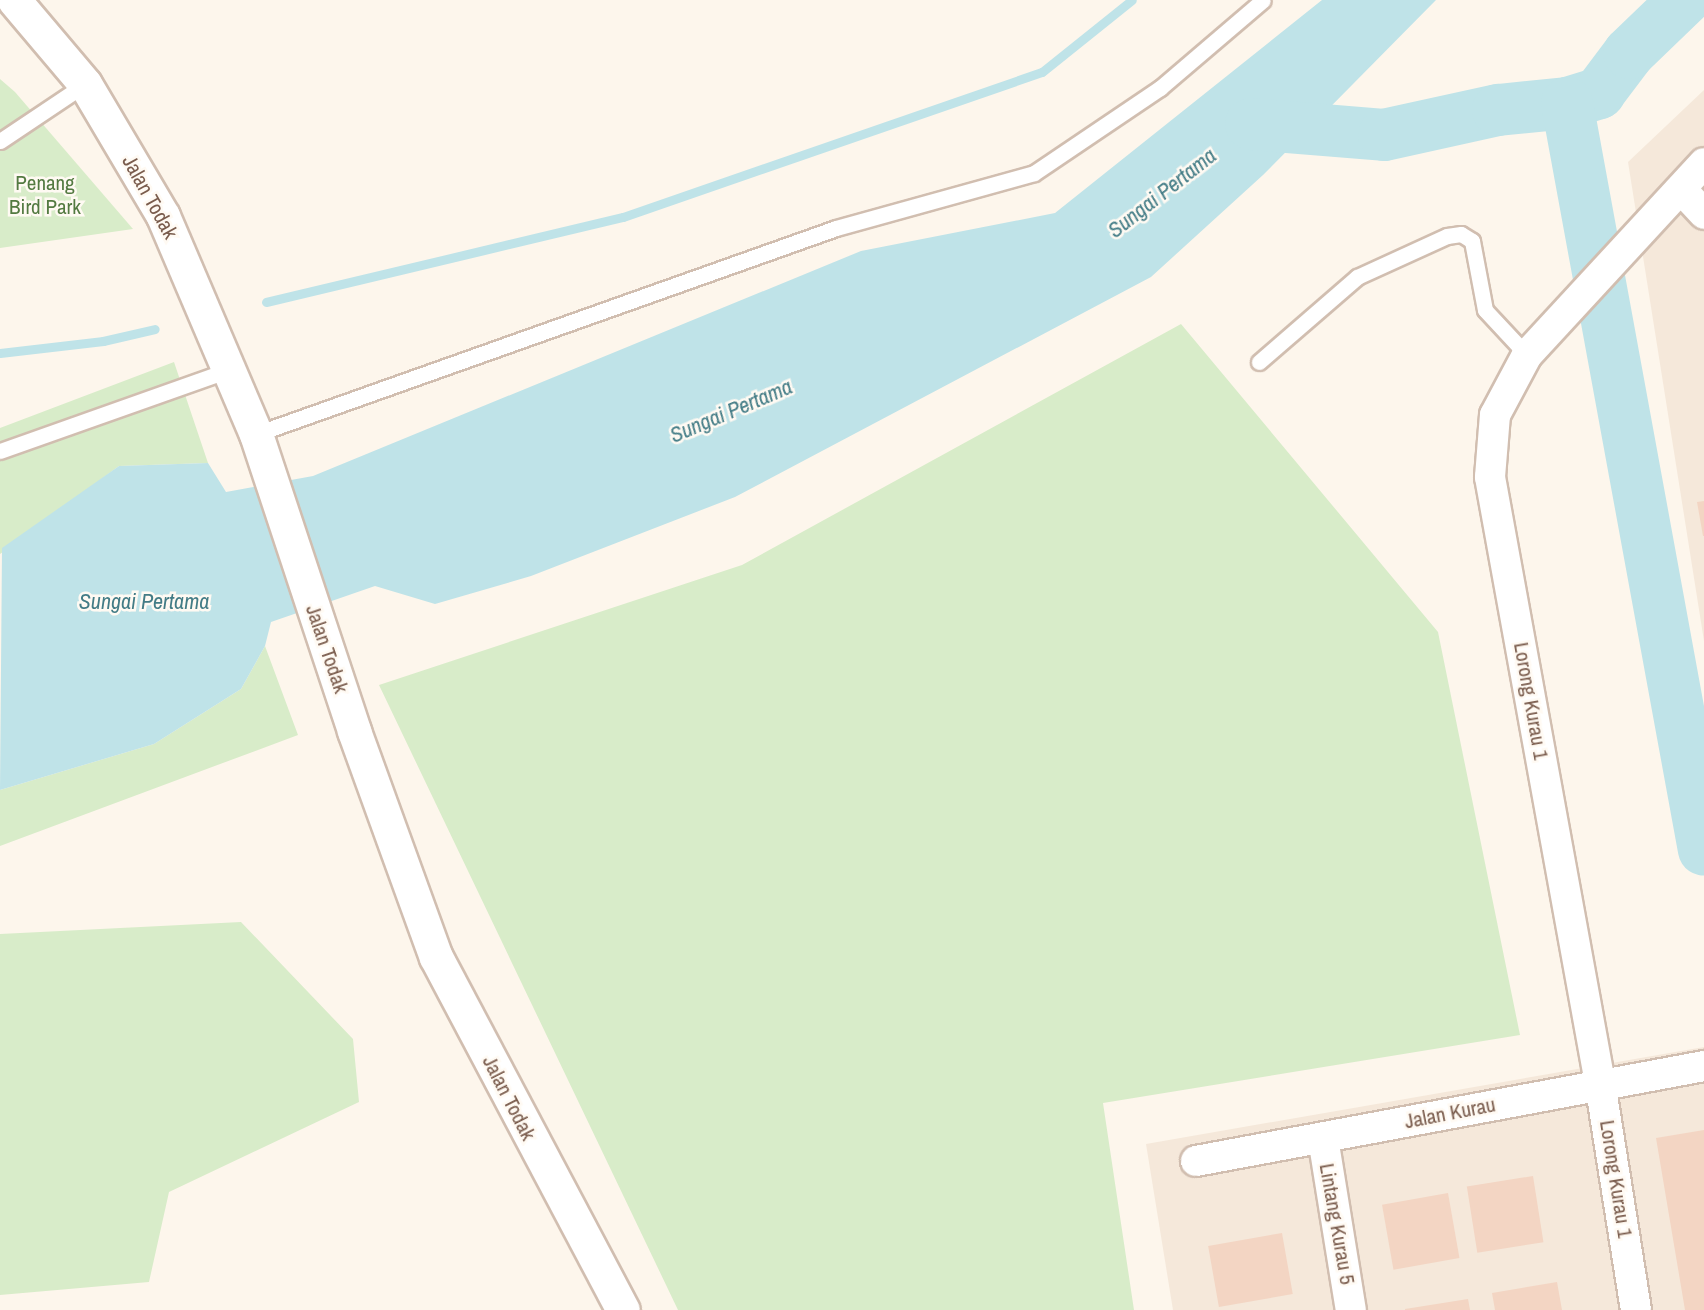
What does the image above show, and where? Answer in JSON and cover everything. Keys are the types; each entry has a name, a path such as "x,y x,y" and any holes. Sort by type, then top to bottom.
{"main road":[{"name":"Jalan Todak","path":"14,0 85,84 163,216 232,369 260,446 354,731 436,957 623,1310"}],"street":[{"name":"Lorong Kurau 1","path":"1636,1310 1600,1083 1490,477 1496,415 1527,355 1704,163"},
{"path":"1681,189 1704,214"},
{"name":"Jalan Kurau","path":"1196,1161 1600,1083 1700,1066"},
{"name":"Lintang Kurau 5","path":"1323,1138 1352,1310"}],"lane":[{"path":"260,446 814,235 1034,173 1160,88 1263,0"},
{"path":"0,141 85,84"},
{"path":"1259,362 1357,277 1447,236 1461,234 1472,241 1485,310 1527,355"},
{"path":"0,451 232,369"}],"shaded area":[{"path":"1704,90 1704,641 1628,162"},
{"path":"1704,1047 1704,1310 1173,1310 1146,1144"}],"green space":[{"name":"Penang Bird Park","path":"0,79 15,92 133,229 0,248"},
{"path":"1181,324 1438,632 1520,1035 1103,1103 1134,1310 678,1310 379,685 742,565"},
{"path":"174,362 208,463 119,466 0,554 0,428"},
{"path":"265,646 298,735 0,846 0,790 154,744 241,689"},
{"path":"241,922 353,1039 359,1102 169,1192 149,1282 0,1295 0,934"}],"water":[{"name":"Sungai Pertama","path":"1322,0 1436,0 1263,175 1151,277 735,497 531,576 435,604 375,586 271,622 265,646 241,689 154,744 0,790 2,548 119,466 208,463 226,492 313,476 861,251 1055,213"}],"building":[{"path":"1704,501 1704,536 1703,536 1697,502"},
{"path":"1704,1130 1704,1310 1685,1310 1656,1138"},
{"path":"1533,1176 1543,1242 1477,1253 1467,1186"},
{"path":"1448,1193 1459,1258 1393,1270 1382,1205"},
{"path":"1282,1233 1293,1294 1219,1307 1208,1246"},
{"path":"1557,1282 1562,1310 1495,1310 1492,1293"},
{"path":"1468,1299 1470,1310 1405,1310 1405,1309"}],"waterway":[{"path":"266,302 623,217 1042,72 1132,0"},
{"path":"1567,103 1599,93 1629,53 1684,0"},
{"path":"1251,124 1384,135 1498,110 1567,103 1704,850"},
{"path":"0,353 103,341 155,329"}]}
